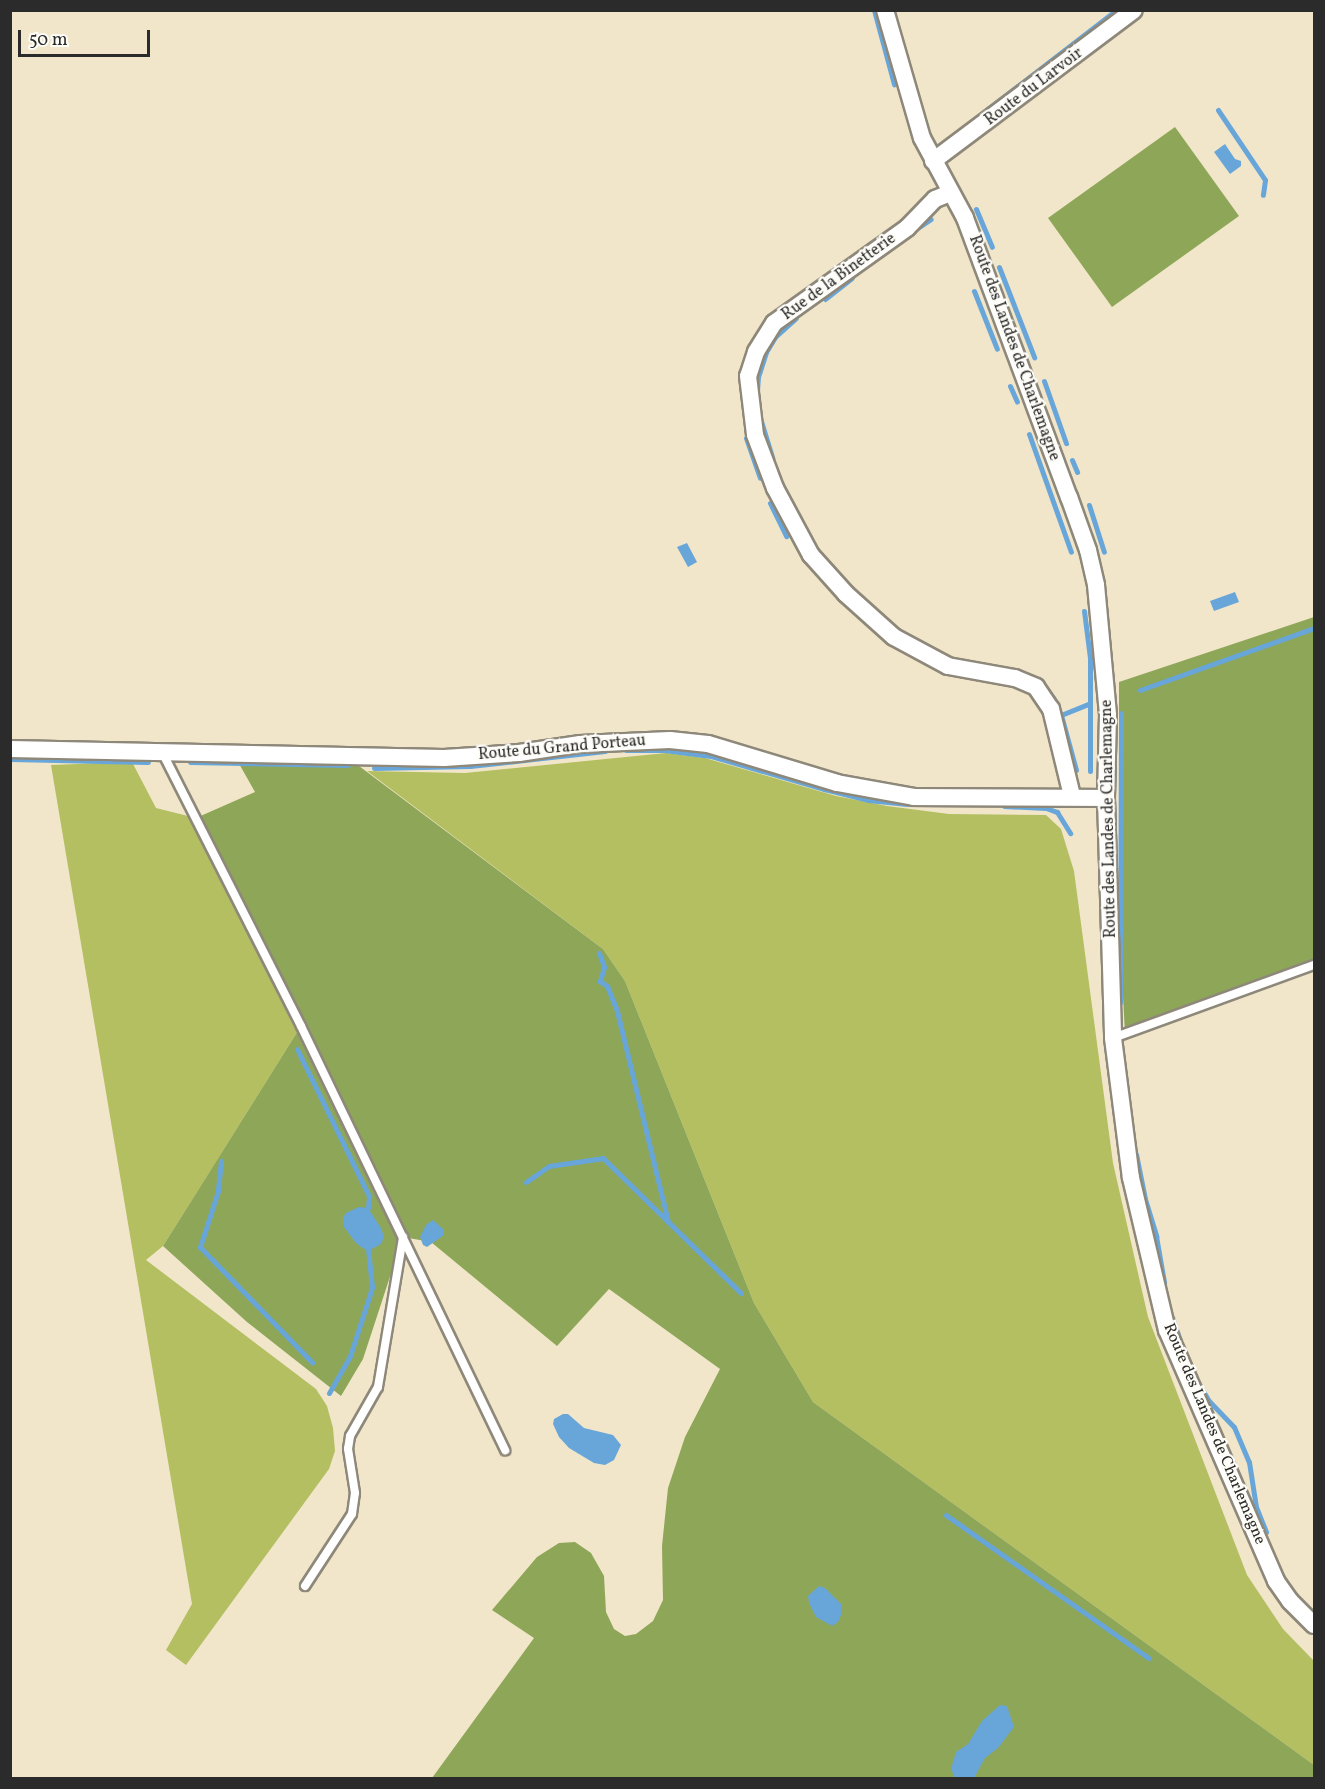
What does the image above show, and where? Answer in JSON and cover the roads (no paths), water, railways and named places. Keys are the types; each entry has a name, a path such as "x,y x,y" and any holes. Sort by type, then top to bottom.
{"street":[{"name":"Route des Landes de Charlemagne","path":"885,10 922,138 965,218 1088,550 1096,585 1107,687 1106,798 1113,1038 1131,1178 1167,1330 1276,1581 1314,1625"},
{"name":"Route du Larvoir","path":"933,161 1134,10"},
{"name":"Rue de la Binetterie","path":"950,193 935,200 907,228 774,323 756,352 748,376 755,435 775,488 811,555 846,594 894,637 948,666 1015,678 1036,687 1051,708 1072,796"},
{"name":"Route du Grand Porteau","path":"10,749 444,758 519,753 580,744 670,740 708,744 837,783 914,796 1106,798"}],"lane":[{"path":"161,752 301,1026 505,1450"},
{"path":"1113,1038 1314,966"},
{"path":"305,1586 352,1514 355,1493 348,1449 350,1436 378,1387 403,1236"}],"water":[{"path":"1225,144 1235,159 1241,161 1241,166 1230,174 1214,152"},
{"path":"687,543 697,562 688,567 677,547"},
{"path":"1235,592 1239,602 1214,611 1210,601"},
{"path":"359,1207 368,1208 384,1237 381,1244 372,1249 364,1249 356,1243 344,1227 343,1218 346,1213"},
{"path":"433,1220 444,1230 444,1235 427,1247 423,1245 420,1237 426,1225"},
{"path":"568,1414 584,1428 613,1435 621,1445 614,1460 605,1465 594,1463 569,1448 559,1437 553,1424 554,1419"},
{"path":"819,1586 825,1588 841,1604 841,1615 838,1622 832,1626 816,1617 809,1603 808,1596"},
{"path":"1000,1705 1007,1706 1014,1727 998,1748 985,1758 974,1778 955,1778 951,1769 956,1752 968,1744 982,1721"}],"waterway":[{"path":"874,10 894,84"},
{"path":"963,128 1116,10"},
{"path":"1218,110 1265,180 1263,195"},
{"path":"976,209 992,247"},
{"path":"919,227 931,219"},
{"path":"999,267 1034,357"},
{"path":"825,299 852,278"},
{"path":"974,291 997,349"},
{"path":"757,391 758,377 766,352 775,337 796,318"},
{"path":"1044,381 1066,443"},
{"path":"1010,386 1017,402"},
{"path":"761,421 772,458"},
{"path":"1029,434 1071,552"},
{"path":"746,438 760,478"},
{"path":"1072,460 1077,472"},
{"path":"770,503 786,536"},
{"path":"1089,505 1104,552"},
{"path":"1084,611 1090,658 1090,771"},
{"path":"1140,690 1314,628"},
{"path":"1039,679 1054,699"},
{"path":"1058,708 1061,715 1090,703"},
{"path":"1120,1003 1121,713"},
{"path":"1061,715 1076,770"},
{"path":"626,750 664,750 711,756 868,800 907,804"},
{"path":"374,768 470,766 605,751"},
{"path":"10,759 148,762"},
{"path":"190,762 348,765"},
{"path":"1004,806 1046,808 1057,812 1070,833"},
{"path":"599,953 604,967 600,981 607,986 617,1011 668,1222"},
{"path":"297,1049 369,1196 368,1208"},
{"path":"1136,1154 1145,1199 1156,1236 1164,1282"},
{"path":"526,1182 549,1166 603,1158 741,1293"},
{"path":"221,1161 218,1191 200,1247 312,1362"},
{"path":"329,1393 350,1356 372,1287 368,1249"},
{"path":"1172,1317 1180,1340"},
{"path":"1199,1384 1209,1401 1234,1427 1249,1462 1256,1507 1266,1532"},
{"path":"946,1515 1149,1658"}]}
